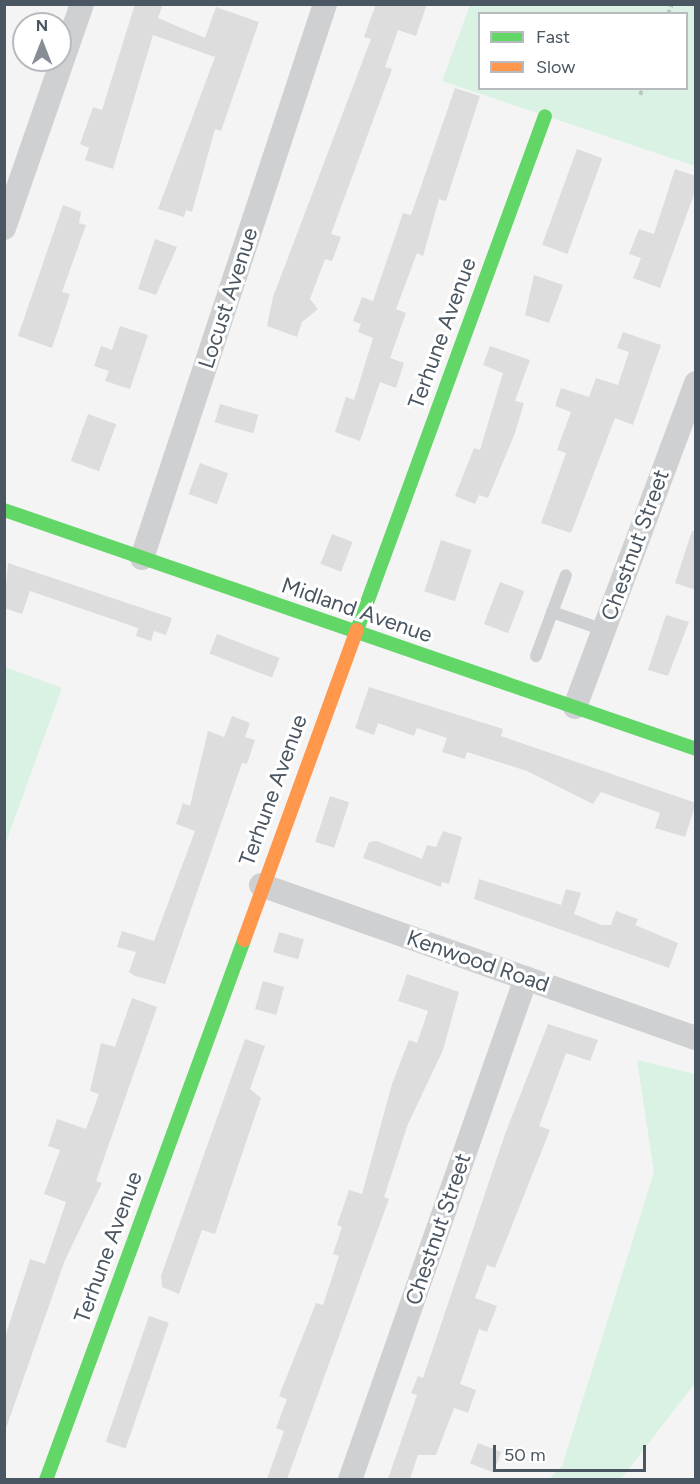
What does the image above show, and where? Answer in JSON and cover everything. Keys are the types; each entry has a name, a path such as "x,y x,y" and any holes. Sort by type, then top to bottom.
{"street":[{"path":"4,228 82,4"},
{"name":"Locust Avenue","path":"142,558 325,4"},
{"name":"Terhune Avenue","path":"46,1479 353,631 545,116"},
{"name":"Chestnut Street","path":"575,706 696,383"},
{"name":"Midland Avenue","path":"4,510 696,749"},
{"name":"Kenwood Road","path":"261,885 696,1038"},
{"name":"Chestnut Street","path":"350,1479 526,978"}],"lane":[{"path":"536,656 566,575"},
{"path":"552,612 604,630"}],"path":[{"path":"640,95 641,90"}],"green space":[{"path":"470,5 695,5 695,166 442,81"},
{"path":"4,667 62,688 5,845"},
{"path":"637,1060 695,1074 695,1383 621,1479 549,1479 562,1466 654,1172"}],"building":[{"path":"135,4 163,4 158,18 205,38 216,7 259,22 221,131 215,129 192,212 186,210 184,217 158,209 215,57 153,35 113,169 85,160 89,148 80,144 93,107 102,110"},
{"path":"376,4 427,4 416,36 398,30 385,67 392,69 331,234 341,237 332,261 325,259 310,299 318,309 302,322 297,337 267,326 273,297 371,39 364,37"},
{"path":"455,88 480,96 446,201 439,199 423,256 417,253 396,309 406,313 390,358 404,363 396,388 380,382 360,441 335,432 346,397 354,400 373,338 358,332 361,324 353,321 362,297 373,301 403,213 411,215"},
{"path":"577,149 602,158 567,254 542,245"},
{"path":"675,169 696,176 696,189 660,288 633,278 641,258 629,254 639,229 654,234"},
{"path":"63,205 81,212 79,223 86,225 62,292 70,294 52,348 18,336"},
{"path":"155,239 177,247 156,295 138,289"},
{"path":"534,275 563,285 549,323 525,315"},
{"path":"120,326 148,335 130,389 105,381 109,371 94,366 101,346 112,350"},
{"path":"623,332 661,345 633,425 615,418 571,533 541,523 566,453 557,450 571,412 555,406 561,388 589,397 596,378 618,385 629,352 617,348"},
{"path":"490,346 530,360 515,401 524,403 515,433 488,498 479,495 475,504 455,496 474,448 480,450 503,373 483,365"},
{"path":"220,404 258,415 253,433 215,422"},
{"path":"88,414 116,424 99,471 71,461"},
{"path":"200,463 228,473 217,504 189,494"},
{"path":"692,531 696,531 696,590 675,583"},
{"path":"332,534 353,542 341,572 321,564"},
{"path":"441,540 471,550 455,601 424,591"},
{"path":"8,563 172,618 166,635 154,631 151,641 136,636 138,628 30,591 22,614 4,608"},
{"path":"500,582 524,591 508,633 484,624"},
{"path":"666,615 689,622 668,676 648,670"},
{"path":"217,634 280,658 272,678 209,654"},
{"path":"369,687 503,729 501,736 696,803 685,837 655,828 660,813 601,792 593,804 527,771 467,752 465,759 442,752 447,738 417,728 414,736 378,723 374,735 355,728"},
{"path":"232,716 250,723 245,737 255,740 247,764 242,763 165,984 135,976 129,972 136,952 117,947 122,931 154,941 195,831 176,824 183,803 190,806 208,731 224,737"},
{"path":"330,796 349,802 334,848 315,842"},
{"path":"443,831 462,837 449,884 442,882 441,887 363,858 369,842 377,841 422,859 427,845 436,847"},
{"path":"479,879 561,905 566,889 581,893 574,914 602,925 611,925 616,911 638,919 635,925 678,943 669,968 474,899"},
{"path":"279,932 304,939 298,959 273,952"},
{"path":"407,974 459,992 443,1050 408,1124 384,1197 389,1199 287,1479 267,1479 284,1431 276,1428 287,1399 279,1396 316,1303 323,1305 339,1256 333,1254 342,1227 337,1225 349,1190 362,1194 392,1084 409,1040 417,1043 428,1011 398,1001"},
{"path":"263,981 284,987 276,1015 255,1009"},
{"path":"132,998 157,1007 96,1181 102,1183 65,1260 4,1434 4,1340 30,1259 45,1264 66,1202 44,1194 60,1150 48,1146 57,1119 86,1129 99,1094 90,1091 101,1043 115,1047"},
{"path":"548,1024 598,1040 590,1061 566,1053 539,1126 550,1130 495,1268 487,1265 475,1298 497,1306 487,1332 479,1329 460,1384 476,1390 468,1413 454,1408 436,1455 418,1455 410,1479 388,1479 417,1395 411,1393 418,1376 423,1378 505,1134"},
{"path":"245,1039 265,1046 250,1089 261,1098 215,1234 202,1230 179,1294 162,1287 161,1276"},
{"path":"149,1316 169,1323 126,1449 106,1442"},
{"path":"478,1443 501,1452 493,1472 470,1464"}],"traffic: fast":[{"path":"357,630 545,116"},
{"path":"4,510 696,749"},
{"path":"46,1480 244,940"}],"traffic: slow":[{"path":"244,940 357,630"}]}
